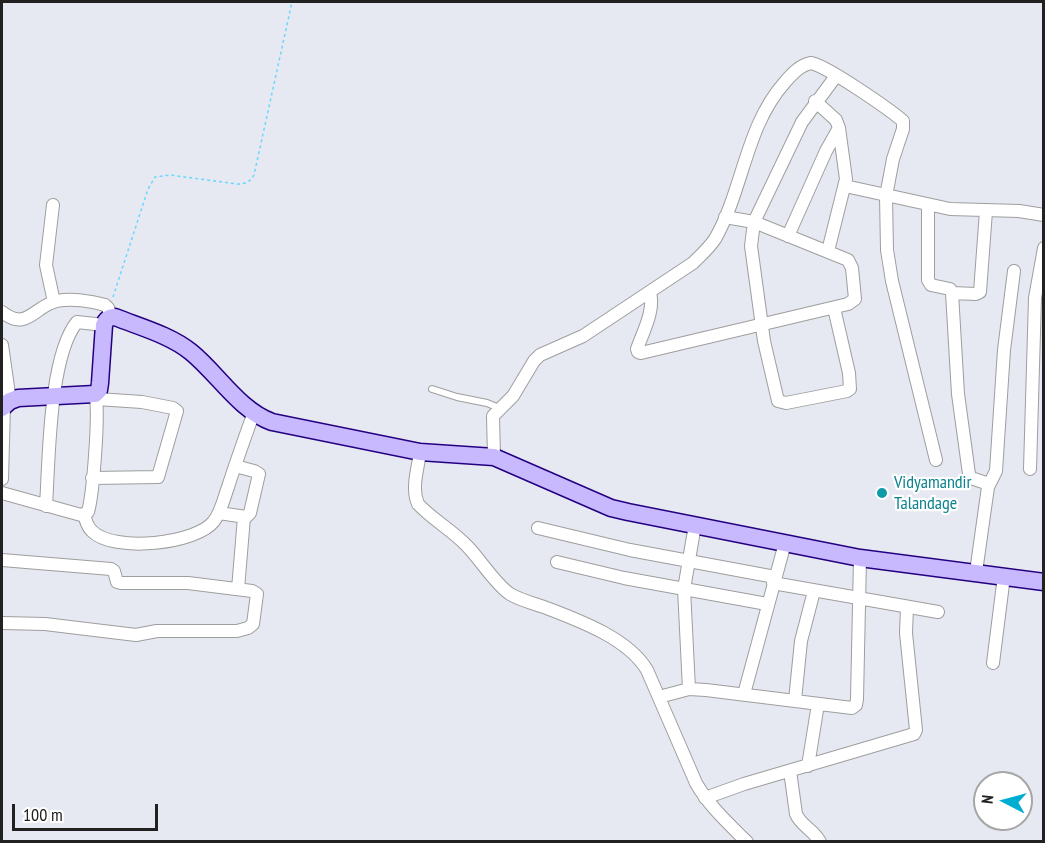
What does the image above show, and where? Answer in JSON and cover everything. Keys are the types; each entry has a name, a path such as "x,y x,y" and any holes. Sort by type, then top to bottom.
{"street":[{"path":"494,457 492,420 495,412 513,396 534,361 584,336 650,293 693,263 706,251 725,217 757,124 778,90 793,73 806,64 815,63 903,121 886,196 887,250 892,281 936,460"},
{"path":"834,308 851,385 847,391 786,403 778,401 768,359 751,246 754,222 802,122 815,101 836,76"},
{"path":"815,101 832,115 839,128 845,169 845,186 828,251"},
{"path":"788,236 826,151 839,128"},
{"path":"845,186 961,210 1019,211 1044,216"},
{"path":"53,205 46,265 54,302"},
{"path":"928,205 928,283 950,289 952,293 958,394 968,470 971,478 986,483 988,487"},
{"path":"952,293 976,294 980,292 987,211"},
{"path":"650,293 652,299 650,308 637,349 641,353 853,302 856,295 848,260 754,222 725,217"},
{"path":"1030,469 1035,297 1044,248"},
{"path":"976,572 988,487 996,471 1006,332 1014,271"},
{"path":"2,312 13,319 26,319 54,302 69,301 105,305 108,316 99,390 96,396 92,478 88,512 84,515"},
{"path":"46,506 54,396 63,349 74,324 108,316 175,342 191,352 254,412 272,422 420,452 494,457 611,508 860,558 1044,582"},
{"path":"2,345 5,405 2,479"},
{"path":"5,405 18,398 96,396 142,402 173,408 177,411 158,477 92,478"},
{"path":"84,515 88,526 96,535 121,543 152,544 187,536 208,527 219,513 254,412"},
{"path":"420,452 415,497 424,511 466,544 509,593 582,622 629,648 640,658 696,783 713,809 747,842"},
{"path":"219,513 249,516 259,474 235,466"},
{"path":"2,493 84,515"},
{"path":"238,589 244,517"},
{"path":"689,689 684,589 695,525"},
{"path":"538,528 774,580 814,591 938,612"},
{"path":"744,694 785,543"},
{"path":"659,697 689,689 795,700 848,709 856,705 860,558"},
{"path":"2,560 111,570 114,571 117,582 121,584 188,583 255,592 257,598 253,624 237,632 157,631 136,635 56,625 2,622"},
{"path":"557,562 767,604"},
{"path":"993,663 1004,576"},
{"path":"795,700 801,641 814,591"},
{"path":"705,798 916,732 906,633 907,607"},
{"path":"808,766 818,704"},
{"path":"790,771 798,819 813,832 820,842"}],"lane":[{"path":"432,389 499,408"}],"path":[{"path":"108,316 148,189 154,177 170,175 245,184 254,175 292,2"}],"place":[{"name":"Vidyamandir Talandage","path":"882,493"}]}
